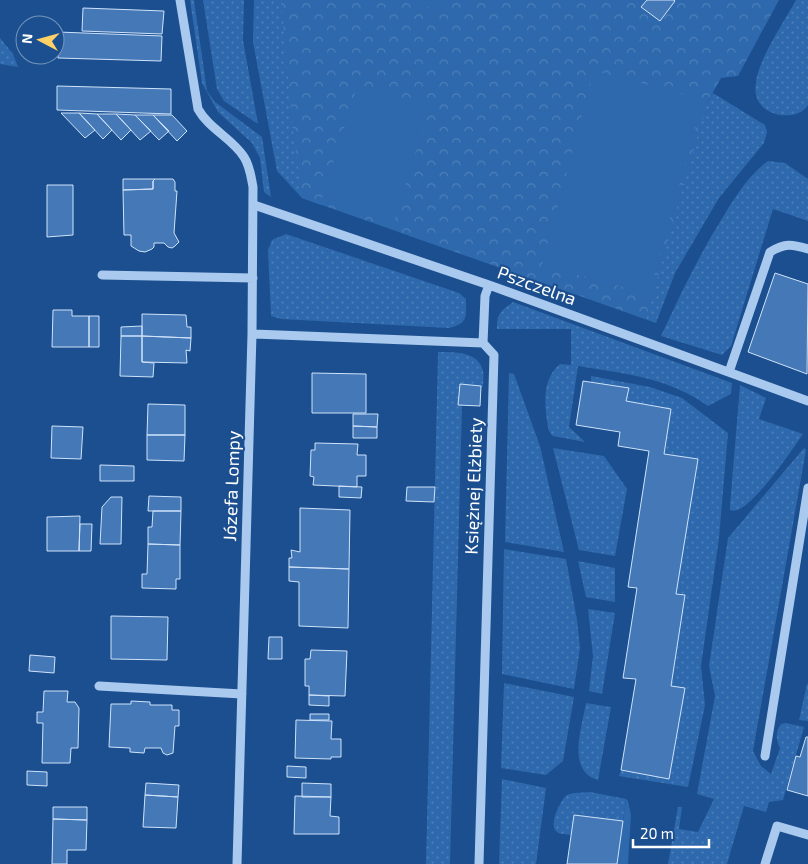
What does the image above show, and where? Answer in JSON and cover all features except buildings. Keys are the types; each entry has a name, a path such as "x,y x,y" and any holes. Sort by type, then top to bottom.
{"street":[{"name":"Józefa Lompy","path":"180,0 194,96 198,108 202,116 236,147 244,157 250,170 253,187 252,334 237,864"},
{"name":"Pszczelna","path":"254,205 489,285 808,401"},
{"path":"729,372 770,252 778,247 792,244 808,249"},
{"path":"102,275 253,278"},
{"path":"252,334 483,343 485,296 489,285"},
{"name":"Księżnej Elżbiety","path":"480,864 494,355 483,343"},
{"path":"765,756 808,488"},
{"path":"99,686 242,694"},
{"path":"766,864 777,826 808,835"}],"green space":[{"path":"190,0 194,0 207,91 215,102 262,137 271,197 264,192 260,158 252,143 218,112 202,83"},
{"path":"203,0 244,0 243,40 258,124 224,101 217,89"},
{"path":"254,0 404,0 321,205 302,198 277,171 253,42"},
{"path":"281,0 779,0 738,76 721,78 707,103 646,319 302,198 292,123"},
{"path":"404,0 444,0 441,11"},
{"path":"796,0 808,0 808,105 797,114 781,115 766,110 757,98 755,90 758,74 766,53"},
{"path":"0,38 13,54 15,65 18,67 0,64"},
{"path":"594,71 703,99 649,294 542,265"},
{"path":"358,84 430,107 393,224 321,202"},
{"path":"713,93 765,125 767,132 764,143 719,198 675,273 656,323 399,232 412,185 707,103"},
{"path":"768,161 785,163 808,179 808,221 773,209 731,346 722,355 661,336 714,231 738,194"},
{"path":"286,234 459,293 466,299 465,318 460,324 449,328 281,319 271,316 268,250 272,240"},
{"path":"513,302 732,383 731,394 708,406 693,396 646,378 578,366 569,427 585,442 553,436 549,431 545,406 546,390 550,376 560,364 571,365 571,329 497,329 501,313"},
{"path":"438,352 471,356 481,364 483,387 460,385 458,404 462,405 450,864 426,864"},
{"path":"509,373 514,374 540,446 564,552 505,542"},
{"path":"591,376 650,387 682,398 728,433 719,538 701,666 705,705 688,787 619,776 621,770 669,778 685,688 671,686 685,595 676,594 698,459 664,454 671,409 626,401 628,388 591,382"},
{"path":"740,385 766,398 759,419 803,434 758,494 738,510 730,510 730,506"},
{"path":"553,448 604,456 627,489 615,556 579,550"},
{"path":"804,448 806,450 753,751 761,766 771,774 780,748 777,736 781,724 786,723 804,727 783,800 769,802 766,812 744,806 727,864 668,864 678,807 682,807 679,829 698,832 714,799 697,794 715,696 709,666 728,538"},
{"path":"504,549 566,559 580,648 574,689 502,674"},
{"path":"578,561 615,568 615,602 586,597"},
{"path":"588,609 615,613 602,694 589,691 593,656"},
{"path":"504,683 574,697 563,761 546,775 501,768"},
{"path":"808,684 808,721 799,720"},
{"path":"586,703 611,707 598,780 588,775 582,768 579,758 580,736"},
{"path":"502,779 546,788 536,864 499,864"},
{"path":"590,792 626,799 623,821 574,815 571,835 557,832 554,828 555,818 564,798 572,793"},
{"path":"626,799 631,815 628,864 617,864"}]}
